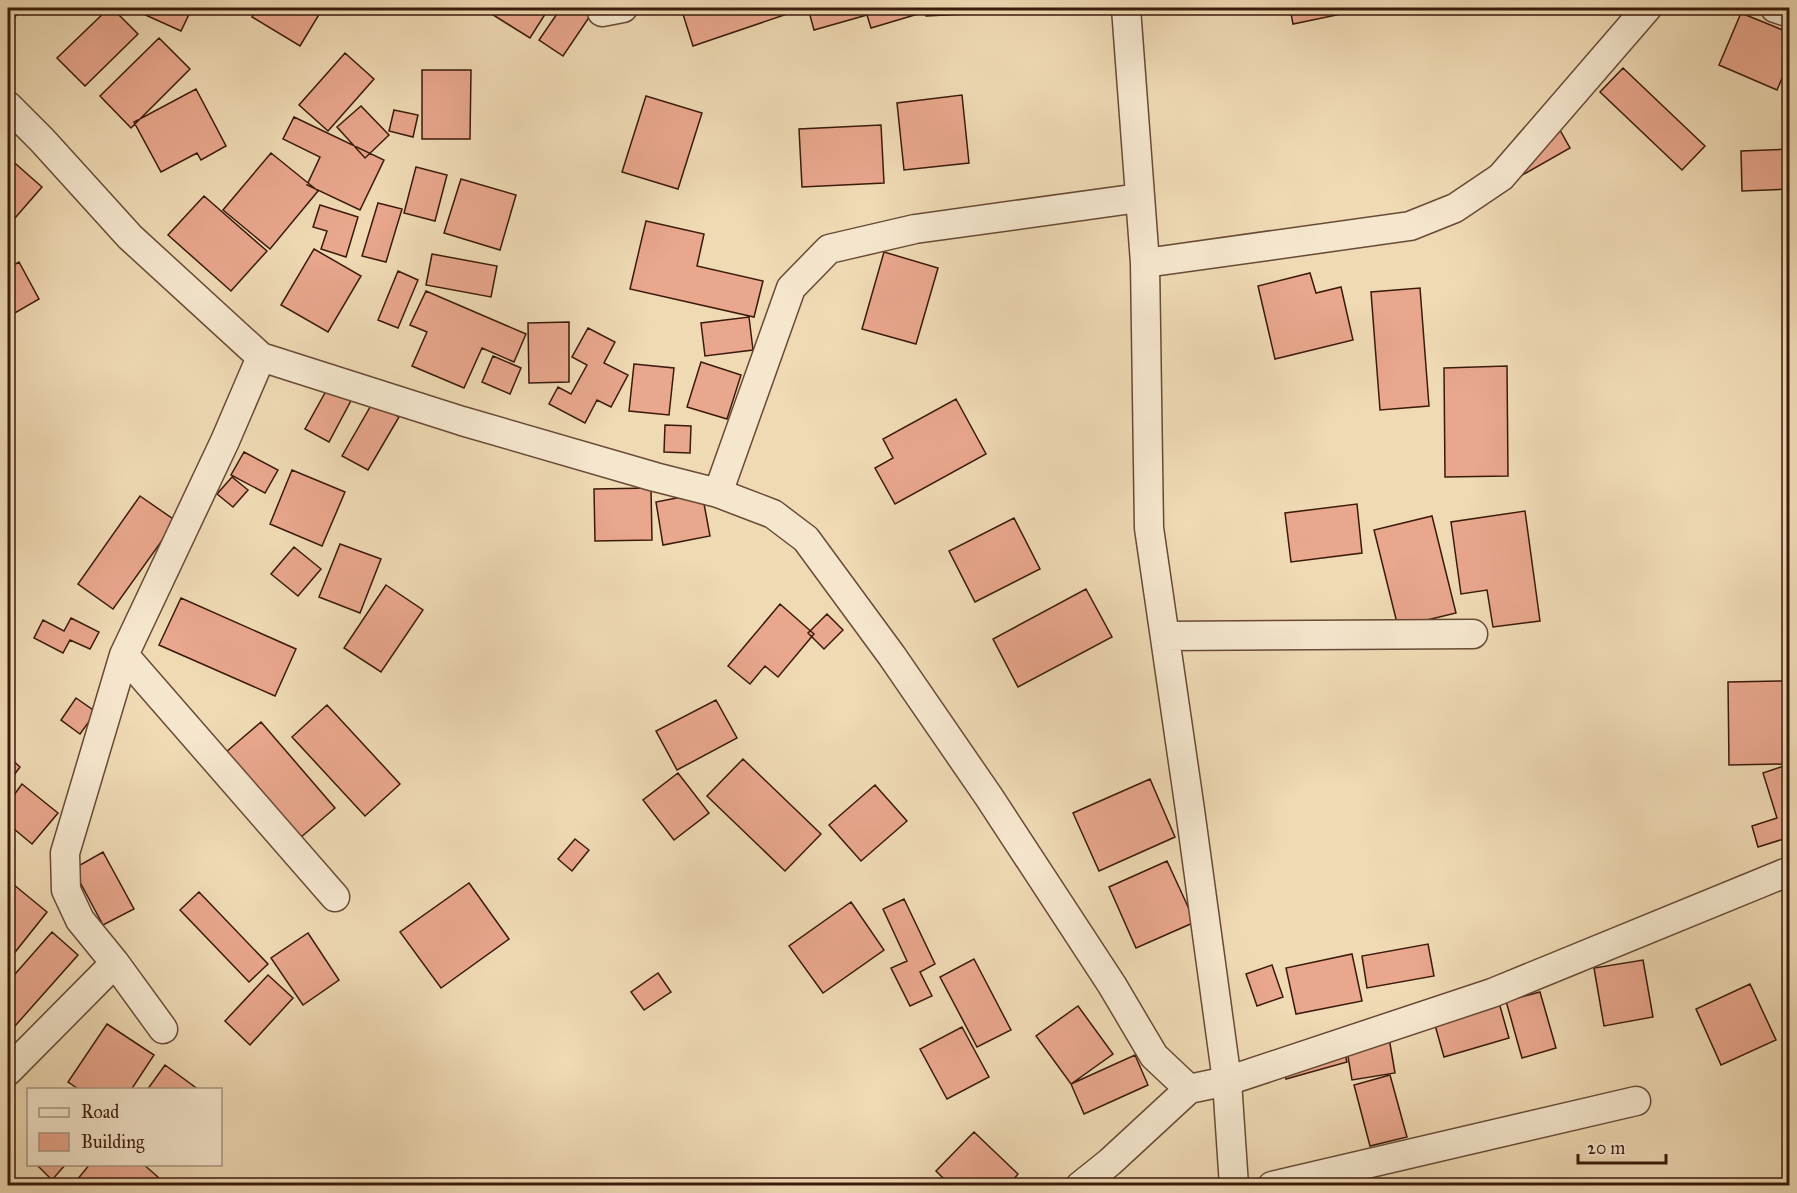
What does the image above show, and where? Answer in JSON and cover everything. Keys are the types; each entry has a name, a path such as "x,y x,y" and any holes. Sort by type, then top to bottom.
{"street":[{"path":"1126,8 1145,263 1149,528 1227,1081 1234,1185"},
{"path":"1145,263 1410,226 1455,208 1501,177 1647,8"},
{"path":"1775,8 1790,13"},
{"path":"8,106 42,140 129,237 261,357 462,421 718,493 773,514 806,539 892,656 989,797 1112,985 1155,1056 1189,1089"},
{"path":"718,493 791,288 829,249 915,229 1139,198"},
{"path":"163,1029 80,920 66,890 65,853 124,655 225,441 261,357"},
{"path":"1165,636 1473,634"},
{"path":"124,655 335,897"},
{"path":"1080,1185 1110,1162 1189,1089 1227,1081 1492,993 1790,871"},
{"path":"8,1071 115,963"},
{"path":"1272,1185 1636,1101"}],"building":[{"path":"8,8 21,8 11,23 8,21"},
{"path":"109,8 112,8 138,34 85,86 57,58"},
{"path":"130,8 192,8 181,31"},
{"path":"258,8 323,8 300,46 252,17"},
{"path":"482,8 549,8 530,38"},
{"path":"561,8 584,8 592,13 563,56 539,40"},
{"path":"693,8 798,8 799,10 693,46 682,11"},
{"path":"808,8 916,8 918,14 871,28 867,15 814,30"},
{"path":"926,8 1086,8 926,16"},
{"path":"1290,8 1350,8 1351,12 1293,24"},
{"path":"1741,13 1790,33 1790,60 1777,90 1719,65"},
{"path":"159,38 190,69 131,128 100,96"},
{"path":"345,53 374,79 328,131 299,105"},
{"path":"1623,68 1705,146 1682,170 1600,92"},
{"path":"422,70 471,70 470,139 422,139"},
{"path":"196,89 226,146 201,160 197,153 161,172 134,122"},
{"path":"962,95 969,163 904,170 897,103"},
{"path":"646,96 702,113 678,189 622,172"},
{"path":"361,106 389,135 365,158 337,127"},
{"path":"394,110 418,115 413,137 389,131"},
{"path":"294,117 384,160 360,210 307,185 320,157 283,139"},
{"path":"1556,123 1570,148 1517,178 1503,153"},
{"path":"881,125 884,183 802,187 799,129"},
{"path":"1790,149 1790,189 1742,191 1741,151"},
{"path":"271,153 318,191 270,249 223,210"},
{"path":"8,157 42,187 8,226"},
{"path":"416,167 447,175 435,221 404,213"},
{"path":"461,179 516,195 500,250 444,233"},
{"path":"204,196 267,251 231,291 168,235"},
{"path":"378,203 402,209 386,262 362,256"},
{"path":"320,205 358,217 346,257 321,249 327,231 313,227"},
{"path":"646,221 704,234 697,266 763,281 754,317 630,289"},
{"path":"314,249 361,276 328,332 281,305"},
{"path":"884,252 938,268 916,344 862,329"},
{"path":"432,254 497,266 491,297 426,285"},
{"path":"19,262 39,299 8,317 8,268"},
{"path":"398,271 418,280 398,328 378,320"},
{"path":"1310,273 1316,293 1341,287 1353,340 1275,359 1258,286"},
{"path":"1420,288 1429,406 1380,410 1371,292"},
{"path":"426,291 526,334 514,362 482,348 464,388 412,366 427,332 410,325"},
{"path":"749,317 753,350 705,356 701,323"},
{"path":"569,322 569,382 529,383 528,323"},
{"path":"588,328 615,342 604,363 628,375 611,407 597,400 585,423 549,404 558,387 571,394 587,365 572,357"},
{"path":"493,356 521,368 510,394 482,382"},
{"path":"701,362 741,375 727,419 687,407"},
{"path":"634,364 674,368 669,415 629,411"},
{"path":"1507,366 1508,476 1445,477 1444,368"},
{"path":"331,382 354,395 329,442 305,429"},
{"path":"956,399 986,454 895,504 875,468 893,458 883,439"},
{"path":"373,402 399,417 368,470 342,456"},
{"path":"665,425 691,426 690,453 664,452"},
{"path":"244,452 278,470 265,493 231,475"},
{"path":"292,470 345,492 322,546 270,524"},
{"path":"232,477 248,490 233,507 217,494"},
{"path":"651,488 652,540 595,541 594,489"},
{"path":"702,493 710,536 663,545 656,502"},
{"path":"140,496 176,521 113,609 78,584"},
{"path":"1357,504 1362,553 1291,562 1285,513"},
{"path":"1525,511 1540,621 1493,627 1487,590 1461,594 1451,522"},
{"path":"1432,516 1456,613 1398,627 1374,530"},
{"path":"1014,518 1040,569 975,602 949,551"},
{"path":"340,544 381,559 360,613 319,597"},
{"path":"294,547 321,569 298,596 271,574"},
{"path":"386,585 423,610 381,672 344,648"},
{"path":"1086,589 1112,637 1018,687 993,639"},
{"path":"181,598 296,649 275,696 159,645"},
{"path":"780,604 814,634 778,677 765,666 750,684 728,666"},
{"path":"827,614 843,630 824,649 808,633"},
{"path":"71,618 99,632 90,649 70,640 63,653 34,638 43,620 64,631"},
{"path":"1784,681 1786,764 1729,765 1728,682"},
{"path":"76,698 96,712 80,734 61,720"},
{"path":"716,700 737,738 677,770 656,731"},
{"path":"327,705 400,784 365,816 292,737"},
{"path":"261,722 335,808 300,838 226,752"},
{"path":"8,756 20,767 8,783"},
{"path":"743,759 821,834 785,871 707,796"},
{"path":"1784,766 1790,783 1790,837 1758,847 1752,826 1777,818 1763,773"},
{"path":"678,773 709,813 674,840 643,800"},
{"path":"1150,779 1175,837 1099,871 1073,813"},
{"path":"22,784 58,813 32,844 8,824 8,803"},
{"path":"875,785 907,821 861,861 829,825"},
{"path":"575,839 589,850 572,871 558,859"},
{"path":"103,852 134,909 103,925 73,869"},
{"path":"1167,861 1195,922 1136,948 1109,887"},
{"path":"8,880 47,912 8,961"},
{"path":"469,883 509,939 441,988 400,932"},
{"path":"199,892 268,964 249,982 180,910"},
{"path":"904,899 935,964 920,972 932,996 910,1006 891,968 907,961 883,909"},
{"path":"851,902 884,950 823,993 789,946"},
{"path":"52,932 78,955 15,1026 8,1019 8,982"},
{"path":"308,933 339,980 303,1005 271,958"},
{"path":"1428,944 1434,976 1367,988 1362,956"},
{"path":"1352,954 1362,1001 1296,1014 1286,968"},
{"path":"974,959 1011,1030 977,1047 940,977"},
{"path":"1643,960 1653,1017 1604,1026 1594,968"},
{"path":"1272,965 1283,997 1257,1006 1246,974"},
{"path":"658,973 671,992 644,1010 631,992"},
{"path":"268,975 293,998 250,1045 225,1021"},
{"path":"1750,984 1776,1040 1721,1065 1696,1009"},
{"path":"1540,992 1556,1048 1522,1058 1506,1001"},
{"path":"1498,999 1509,1038 1444,1057 1433,1018"},
{"path":"1078,1006 1113,1054 1071,1084 1036,1036"},
{"path":"107,1024 154,1055 132,1088 77,1088 68,1082"},
{"path":"962,1027 989,1077 947,1099 920,1049"},
{"path":"1388,1032 1395,1073 1352,1080 1345,1039"},
{"path":"1341,1039 1347,1062 1286,1079 1280,1055"},
{"path":"1135,1055 1148,1085 1084,1114 1071,1084"},
{"path":"165,1065 196,1088 148,1088"},
{"path":"1390,1075 1407,1137 1370,1146 1354,1085"},
{"path":"974,1132 1018,1174 1008,1186 951,1186 936,1171"},
{"path":"38,1166 64,1166 52,1180"},
{"path":"88,1166 145,1166 158,1177 151,1186 72,1186"}]}
